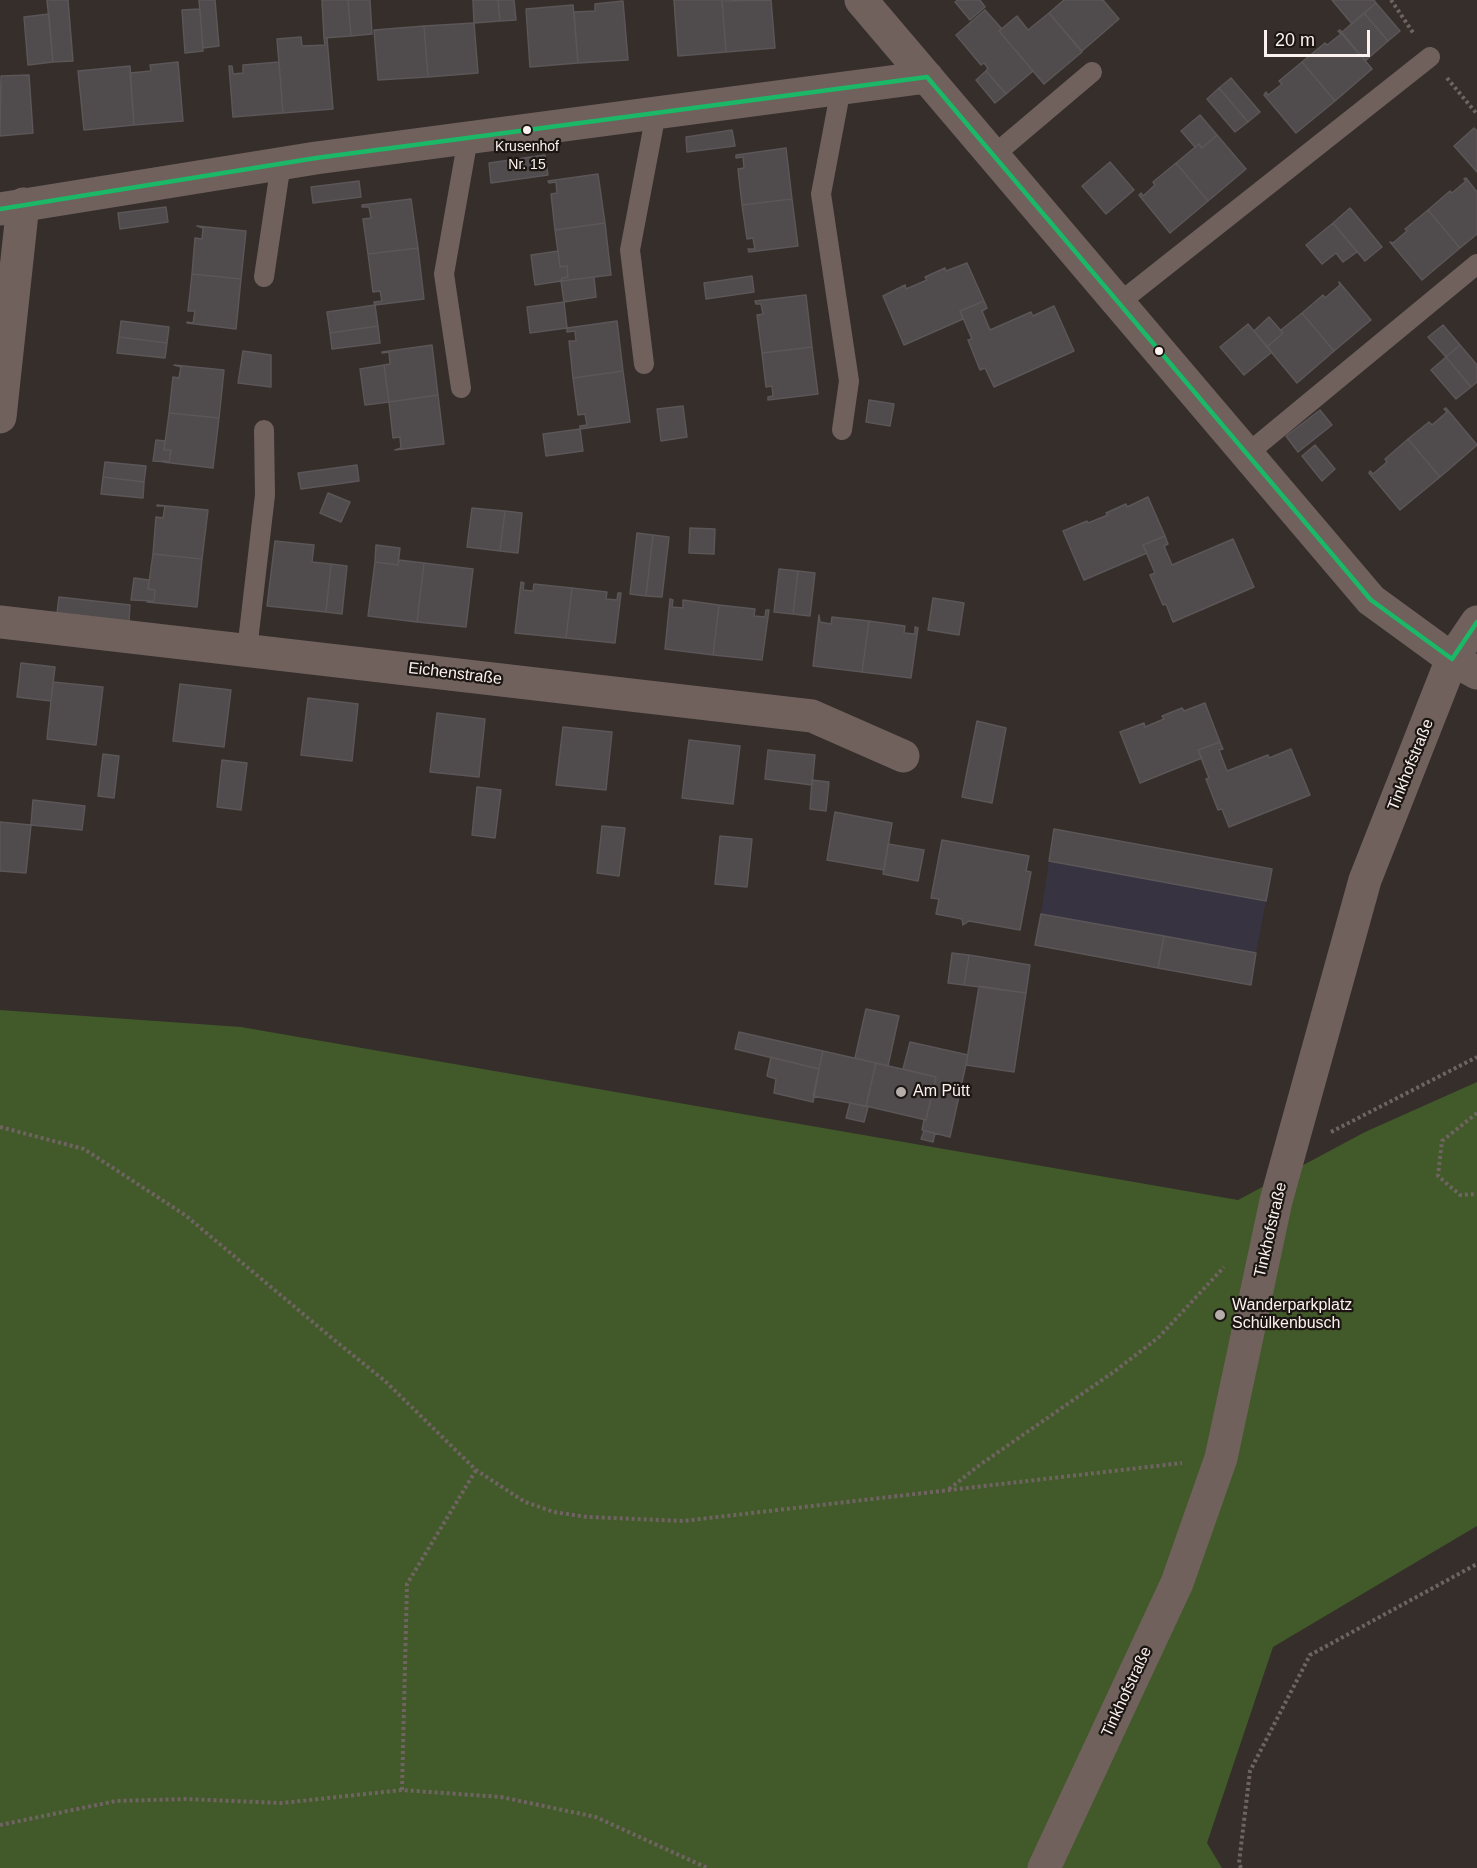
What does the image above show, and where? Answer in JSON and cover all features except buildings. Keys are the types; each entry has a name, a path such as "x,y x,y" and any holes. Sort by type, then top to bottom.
{"street":[{"path":"868,2 927,77 1371,600 1465,666"},
{"path":"0,417 11,206 281,164 927,77"},
{"name":"Eichenstraße","path":"0,622 812,716 903,756"},
{"name":"Tinkhofstraße","path":"1044,1868 1177,1583 1221,1458 1276,1201 1365,880 1465,666 1477,622"}],"lane":[{"path":"1119,303 1430,57"},
{"path":"993,155 1092,72"},
{"path":"841,88 822,194 849,381 842,430"},
{"path":"644,364 630,250 656,113"},
{"path":"461,388 444,274 468,138"},
{"path":"264,277 281,164"},
{"path":"1247,454 1477,264"},
{"path":"247,650 265,495 264,430"}],"path":[{"path":"1321,1137 1477,1057"},
{"path":"1477,1113 1442,1142 1438,1176 1460,1195 1477,1194"},
{"path":"0,1127 84,1149 185,1215 385,1381 476,1470 525,1502 554,1512 587,1517 683,1521 1221,1458"},
{"path":"948,1490 1159,1337 1227,1264"},
{"path":"402,1790 407,1584 476,1470"},
{"path":"1241,1868 1239,1863 1250,1771 1310,1655 1477,1564"},
{"path":"0,1825 116,1802 185,1799 282,1803 402,1790 501,1797 596,1817 707,1868"}],"shaded area":[{"path":"1049,861 1266,901 1256,953 1041,914"}],"green space":[{"path":"0,1010 241,1027 1238,1200 1365,1132 1477,1082 1477,1526 1273,1647 1207,1843 1222,1868 0,1868"}],"transit line":[{"path":"0,209 316,158 927,77 1371,600 1452,659 1477,622"}],"place":[{"name":"Krusenhof Nr. 15","path":"527,130"},
{"name":"Am Pütt","path":"901,1092"},
{"name":"Wanderparkplatz Schülkenbusch","path":"1220,1315"}]}
